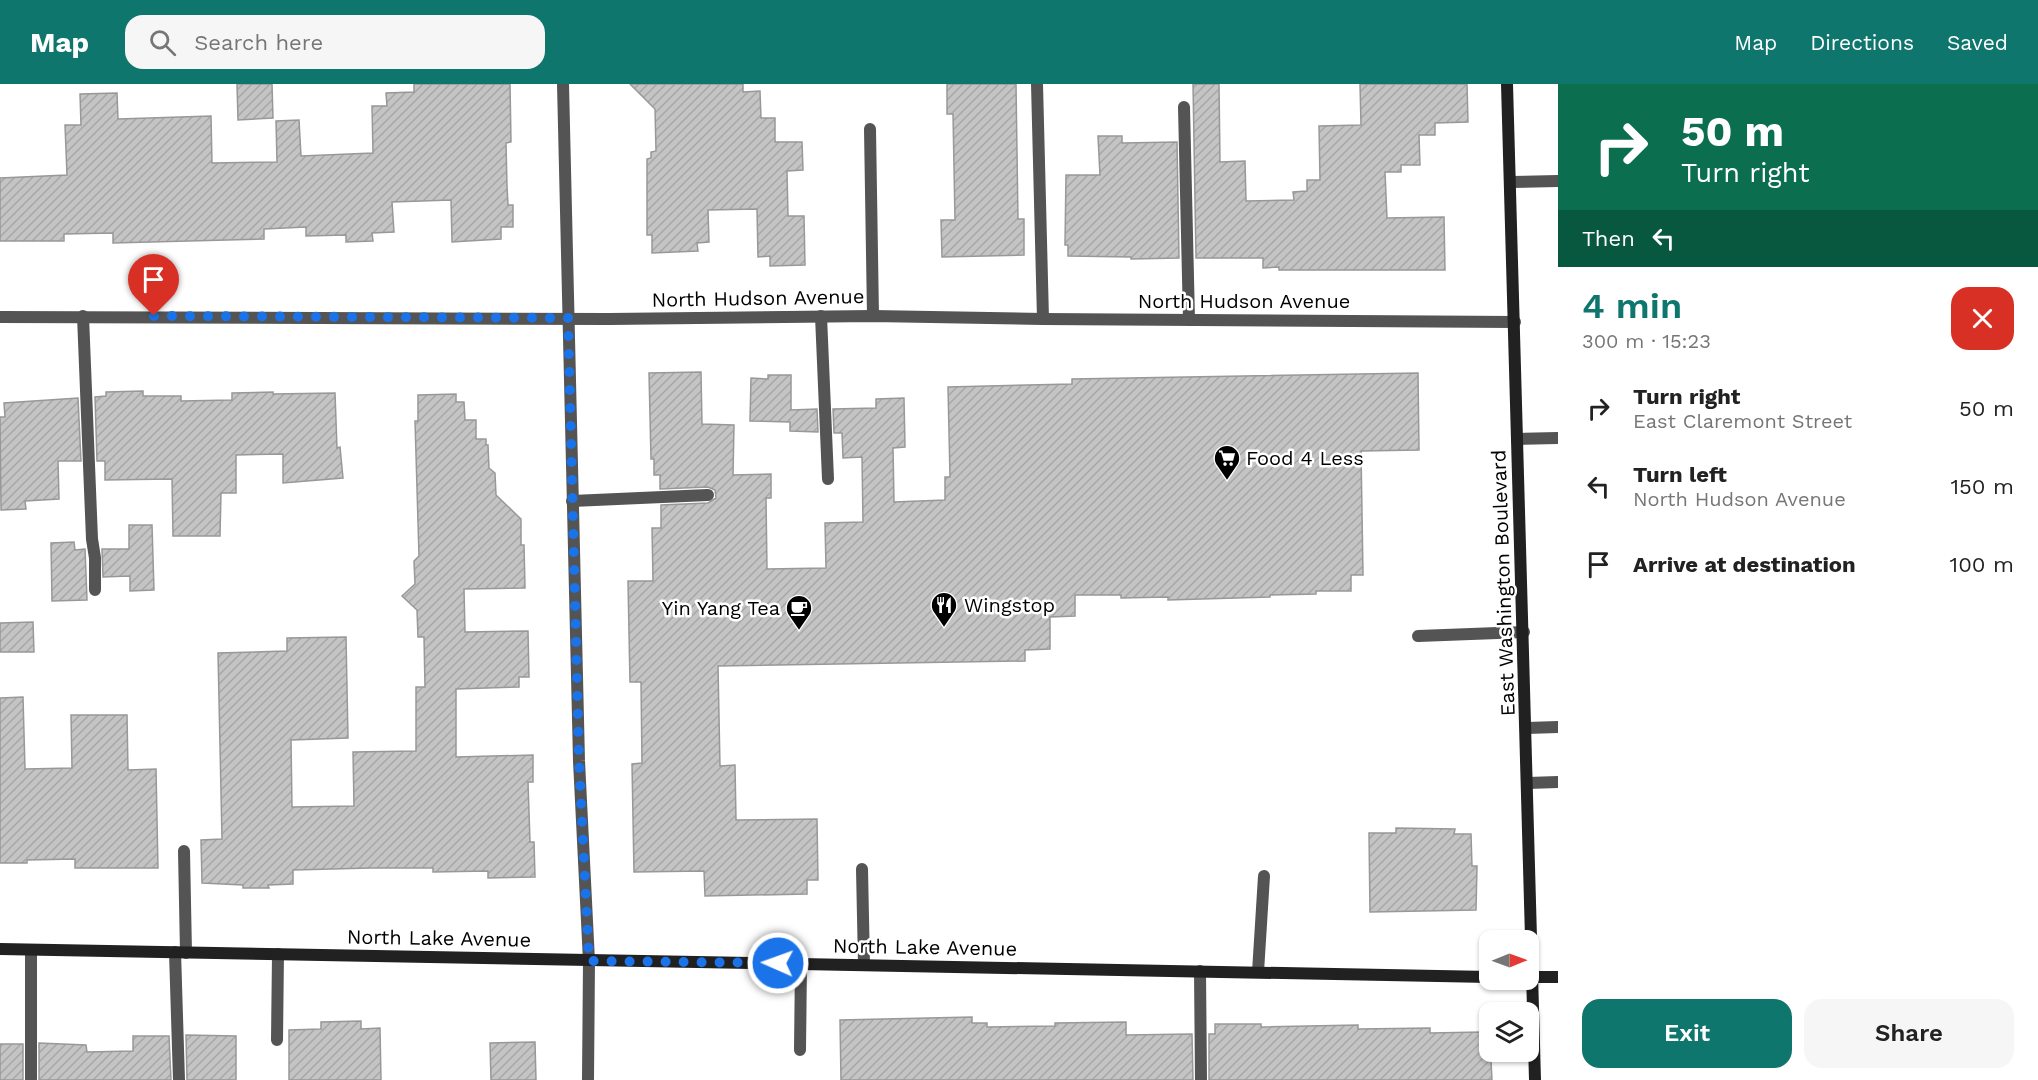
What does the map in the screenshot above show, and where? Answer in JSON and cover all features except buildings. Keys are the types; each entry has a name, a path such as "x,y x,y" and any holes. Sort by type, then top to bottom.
{"main road":[{"name":"East Washington Boulevard","path":"1507,84 1527,728 1530,930"},
{"name":"North Lake Avenue","path":"0,949 1479,977"},
{"path":"1539,977 1558,978"},
{"name":"East Washington Boulevard","path":"1532,990 1535,1080"}],"street":[{"path":"563,84 579,761 589,961 588,1080"},
{"path":"1037,84 1044,319"},
{"path":"1184,107 1189,320"},
{"path":"870,129 873,316"},
{"path":"1510,182 1558,181"},
{"name":"North Hudson Avenue","path":"0,316 568,318 873,316 1515,322"},
{"path":"82,316 92,539 96,558 95,590"},
{"path":"821,316 828,479"},
{"path":"1518,439 1558,438"},
{"path":"572,501 708,495"},
{"path":"1418,636 1524,632"},
{"path":"1527,728 1558,727"},
{"path":"1528,783 1558,782"},
{"path":"179,1080 184,851"},
{"path":"862,869 864,964"},
{"path":"1258,972 1264,876"},
{"path":"31,950 31,1080"},
{"path":"277,1040 278,954"},
{"path":"800,1050 801,964"},
{"path":"1200,971 1201,1080"}],"place":[{"name":"Food 4 Less","path":"1227,481"},
{"name":"Wingstop","path":"944,628"},
{"name":"Yin Yang Tea","path":"799,631"}],"route":[{"path":"154,316 568,318 579,761 589,961 778,963"}]}
